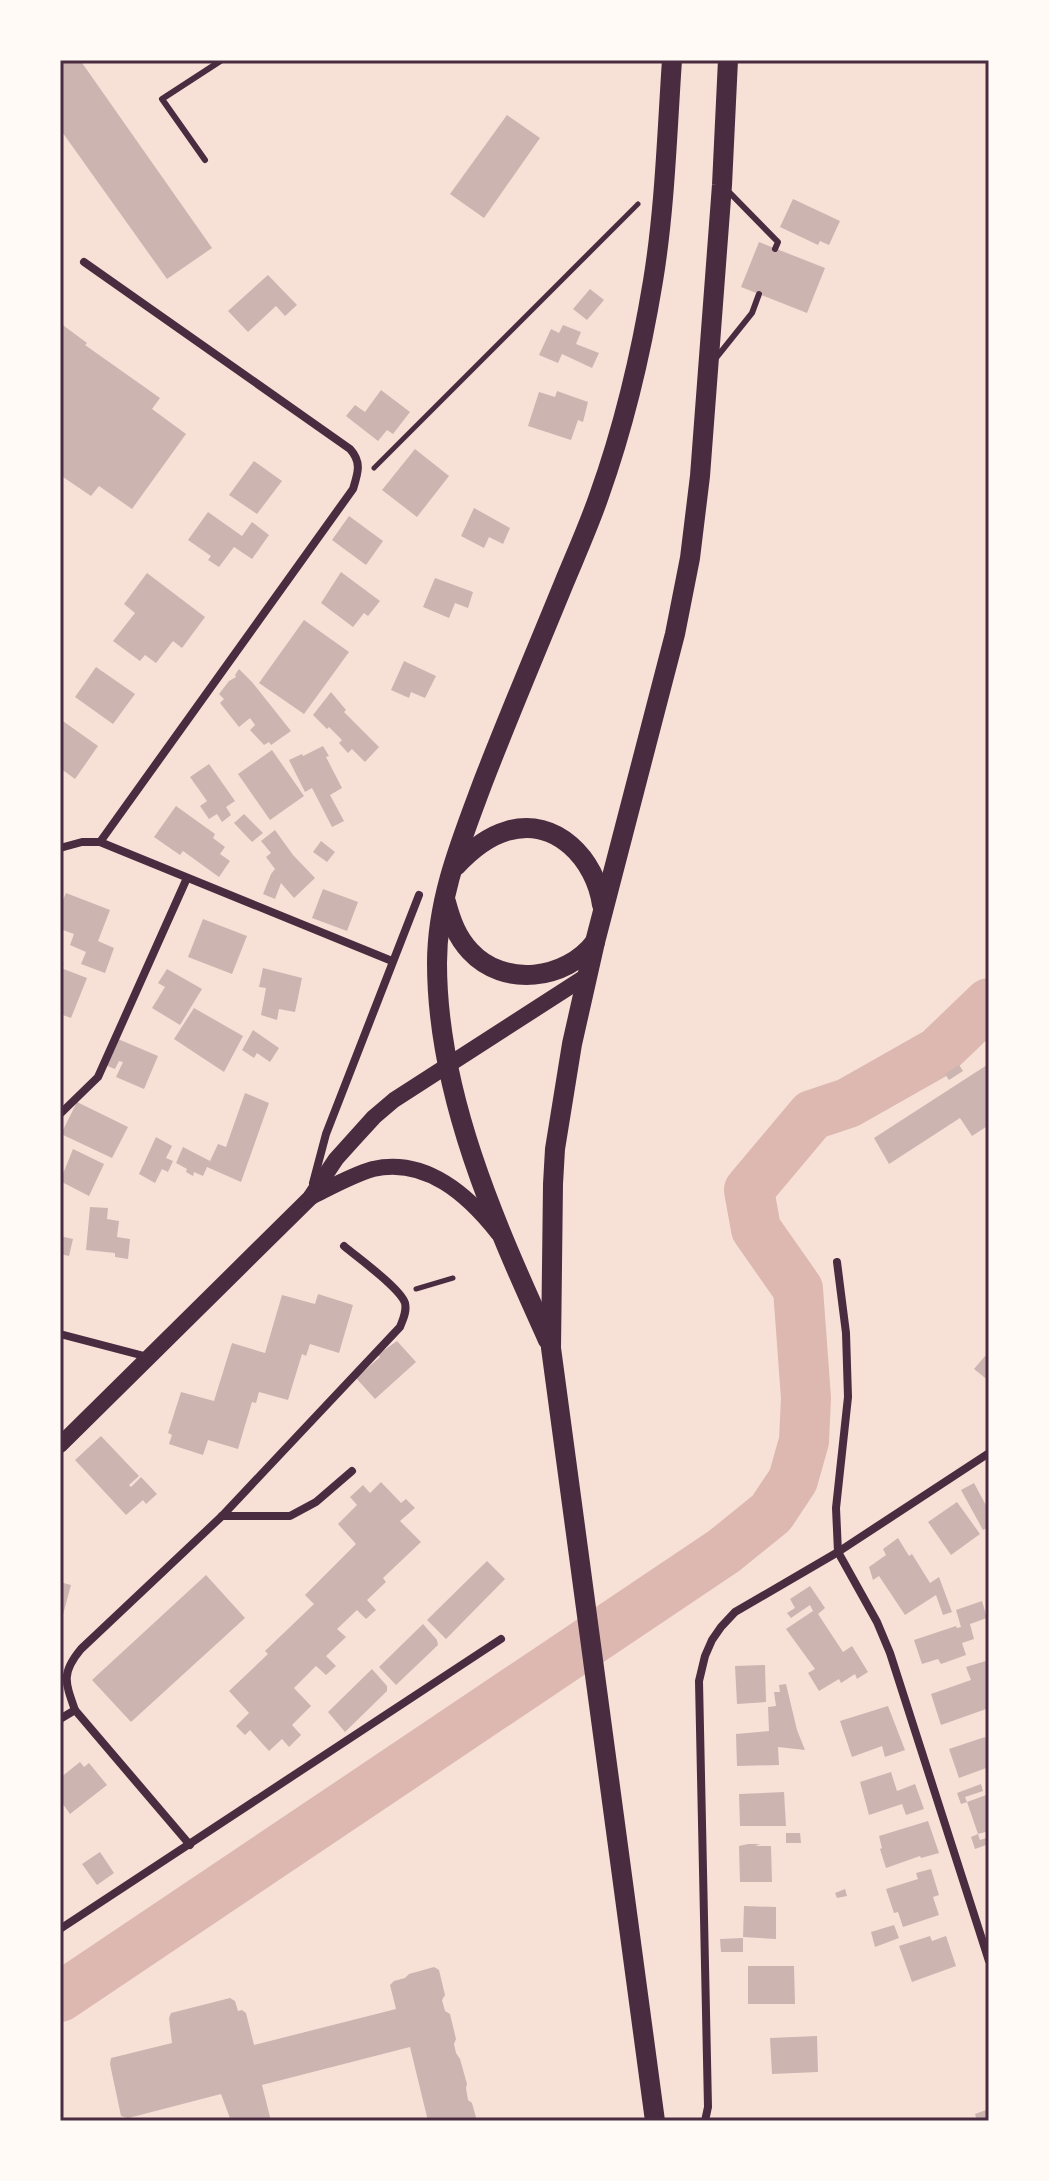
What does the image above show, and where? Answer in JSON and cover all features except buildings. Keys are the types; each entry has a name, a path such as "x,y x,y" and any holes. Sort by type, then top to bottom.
{"main road":[{"path":"551,1348 503,1241 446,1064 437,960 439,923 450,872 496,748 598,500 619,438 654,278 672,60"},
{"path":"655,2121 551,1348 553,1184 555,1149 572,1044 595,942 675,634 690,558 700,476 722,185 727,70"},
{"path":"450,872 476,847 497,835 522,829 550,834 563,839 585,860 598,886 603,913"},
{"path":"444,894 453,927 471,953 487,966 503,972 528,975 553,972 581,958 595,942"},
{"path":"60,1445 310,1198 336,1159 374,1117 446,1064 588,975"},
{"path":"310,1198 374,1169 395,1167 417,1170 436,1177 456,1190 475,1206 503,1241"}],"street":[{"path":"727,70 738,60"},
{"path":"84,262 350,449 358,460 359,468 353,489 100,842"},
{"path":"60,848 82,842 100,842 392,961"},
{"path":"60,1114 98,1077 187,878"},
{"path":"310,1198 326,1134 419,895"},
{"path":"190,1845 75,1710 65,1683 69,1664 81,1649 222,1516 400,1327 405,1304 400,1293 344,1246"},
{"path":"837,1262 846,1333 848,1397 836,1508 838,1552 877,1622 890,1653 989,1961"},
{"path":"60,1334 148,1357"},
{"path":"705,2121 707,2091 699,1681 705,1656 712,1640 735,1612 838,1552 989,1453"},
{"path":"222,1516 290,1516 316,1502 352,1471"},
{"path":"60,1929 501,1639"},
{"path":"60,1719 75,1710"}],"lane":[{"path":"205,160 162,99 222,60"},
{"path":"722,185 778,242 775,249"},
{"path":"706,370 752,313 759,294"}],"path":[{"path":"353,489 664,178"},
{"path":"400,1293 453,1278"}],"waterway":[{"path":"60,1997 724,1551 771,1513 793,1480 804,1441 806,1398 798,1289 756,1229 749,1190 812,1115 848,1103 938,1052 989,1003"}]}
